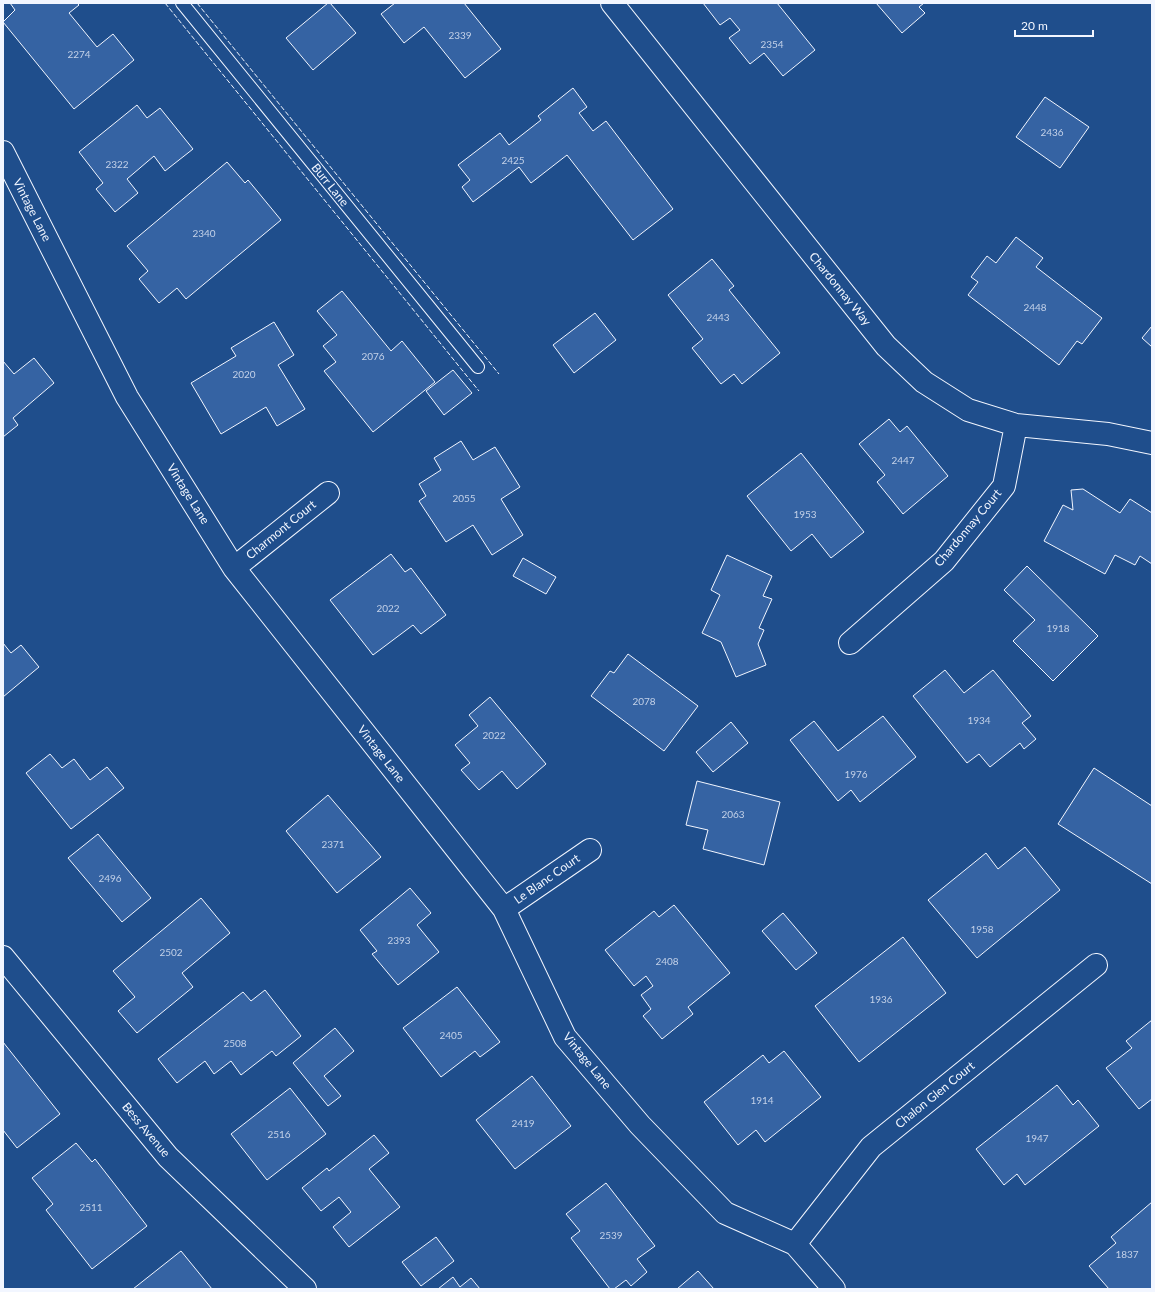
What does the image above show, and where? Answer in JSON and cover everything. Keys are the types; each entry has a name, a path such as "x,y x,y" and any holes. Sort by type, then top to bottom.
{"street":[{"name":"Chardonnay Way","path":"612,3 886,346 924,382 968,410 1016,426 1108,434 1152,443"},
{"name":"Vintage Lane","path":"3,152 127,397 234,568 504,909 565,1037 640,1125 725,1213 795,1244 834,1289"},
{"name":"Chardonnay Court","path":"850,643 944,561 1004,486 1016,426"},
{"name":"Charmont Court","path":"234,568 328,493"},
{"name":"Le Blanc Court","path":"504,909 590,850"},
{"name":"Bess Avenue","path":"3,957 168,1157 305,1289"},
{"name":"Chalon Glen Court","path":"795,1244 871,1147 1096,965"}],"lane":[{"name":"Burr Lane","path":"182,3 478,367"}],"building":[{"path":"10,3 77,3 79,5 69,13 97,47 113,34 134,60 74,109 3,22 15,10"},
{"path":"328,3 330,3 356,33 313,70 286,38"},
{"path":"395,3 464,3 501,49 465,78 424,27 404,43 381,14"},
{"path":"703,3 777,3 815,50 783,76 764,53 750,64 729,38 740,30 730,18 720,25"},
{"path":"876,3 924,3 919,7 925,13 902,33"},
{"path":"573,88 587,107 579,113 593,131 606,121 673,209 633,240 567,155 531,183 519,167 473,202 462,187 470,180 458,165 500,133 509,145 541,120 538,116"},
{"path":"1045,97 1089,127 1060,168 1016,137"},
{"path":"137,105 147,118 160,108 193,149 165,171 154,156 127,179 138,193 115,212 96,189 103,183 79,152"},
{"path":"227,162 245,183 248,180 281,220 186,299 177,288 159,303 139,279 148,271 127,246"},
{"path":"1016,237 1043,258 1036,267 1102,318 1082,344 1077,341 1059,365 968,295 978,282 971,277 987,256 996,263"},
{"path":"712,259 734,286 729,290 780,353 742,384 734,374 721,384 692,348 703,339 668,295"},
{"path":"342,291 391,351 402,341 435,382 373,432 324,371 336,362 323,346 337,335 317,311"},
{"path":"595,313 616,340 574,373 553,345"},
{"path":"274,322 294,355 278,365 305,409 277,426 266,407 221,434 191,383 236,356 231,348"},
{"path":"1152,326 1152,347 1142,338"},
{"path":"34,358 54,383 13,418 18,425 3,437 3,361 14,374"},
{"path":"453,370 472,393 444,415 426,391"},
{"path":"889,419 900,432 907,426 948,476 903,514 877,482 885,475 859,444"},
{"path":"461,441 473,460 495,447 520,487 501,499 523,535 492,555 473,525 446,542 419,501 426,496 419,484 441,470 434,458"},
{"path":"801,453 864,532 831,558 812,534 791,551 747,496"},
{"path":"1083,489 1120,513 1130,499 1152,513 1152,564 1140,556 1135,565 1115,555 1105,574 1044,541 1063,505 1073,510 1071,490"},
{"path":"391,554 405,572 411,568 446,615 421,634 413,625 373,655 330,600"},
{"path":"727,555 772,576 763,596 772,599 759,628 764,630 758,644 766,665 736,677 721,642 702,633 720,595 711,590"},
{"path":"523,558 556,577 546,594 513,576"},
{"path":"1027,566 1098,636 1053,681 1013,641 1035,620 1004,590"},
{"path":"3,643 11,653 21,645 39,667 3,697"},
{"path":"628,654 698,706 664,751 591,696 610,671 614,673"},
{"path":"945,670 964,693 993,670 1031,716 1022,723 1036,739 1024,749 1020,743 990,767 979,754 967,763 913,696"},
{"path":"490,697 546,764 517,789 502,771 479,790 461,770 470,763 455,745 478,726 469,715"},
{"path":"883,716 916,757 860,802 851,790 838,801 790,740 814,721 838,751"},
{"path":"731,722 748,743 713,772 696,752"},
{"path":"50,754 62,768 74,759 90,780 107,767 124,788 71,829 26,773"},
{"path":"1094,768 1152,806 1152,884 1058,824"},
{"path":"697,781 780,802 764,865 703,849 708,830 686,825"},
{"path":"328,795 381,857 337,893 286,831"},
{"path":"98,834 151,898 122,922 68,858"},
{"path":"1025,847 1060,890 977,958 928,900 986,853 998,869"},
{"path":"410,888 431,913 417,925 439,952 398,985 372,954 377,951 360,930"},
{"path":"201,898 230,933 182,973 193,987 137,1033 118,1011 135,997 113,971"},
{"path":"674,905 730,973 688,1007 693,1014 662,1039 643,1016 651,1009 641,995 653,986 646,976 634,986 605,950 654,911 659,917"},
{"path":"783,913 817,953 796,970 762,931"},
{"path":"903,937 946,993 859,1062 815,1006"},
{"path":"457,987 500,1042 480,1057 475,1051 441,1077 403,1028"},
{"path":"265,990 301,1036 276,1056 272,1051 241,1075 231,1061 214,1074 205,1061 177,1083 158,1059 243,992 251,1001"},
{"path":"1152,1020 1152,1099 1139,1109 1106,1068 1132,1048 1126,1041"},
{"path":"335,1028 354,1051 324,1076 341,1096 328,1106 293,1063"},
{"path":"3,1042 60,1114 17,1148 3,1130"},
{"path":"784,1051 821,1097 765,1142 756,1130 738,1145 704,1102 763,1055 769,1063"},
{"path":"532,1076 571,1126 515,1169 476,1120"},
{"path":"1057,1085 1073,1105 1078,1100 1099,1126 1025,1185 1017,1174 1004,1185 976,1149"},
{"path":"290,1088 326,1134 267,1180 231,1134"},
{"path":"374,1135 389,1153 369,1169 400,1207 349,1247 333,1227 351,1212 339,1197 321,1211 302,1188 327,1168 329,1171"},
{"path":"76,1143 92,1162 95,1159 147,1226 92,1269 46,1210 53,1204 32,1178"},
{"path":"606,1183 655,1246 637,1259 647,1272 631,1286 626,1280 614,1289 610,1289 571,1238 580,1231 566,1214"},
{"path":"1152,1202 1152,1289 1109,1289 1089,1266 1116,1243 1111,1237"},
{"path":"436,1237 454,1261 421,1286 402,1262"},
{"path":"181,1251 212,1289 133,1289"},
{"path":"698,1271 714,1289 677,1289"},
{"path":"453,1277 460,1287 471,1278 480,1289 438,1289"}],"fence":[{"path":"165,3 479,391"},
{"path":"197,3 499,374"}]}
